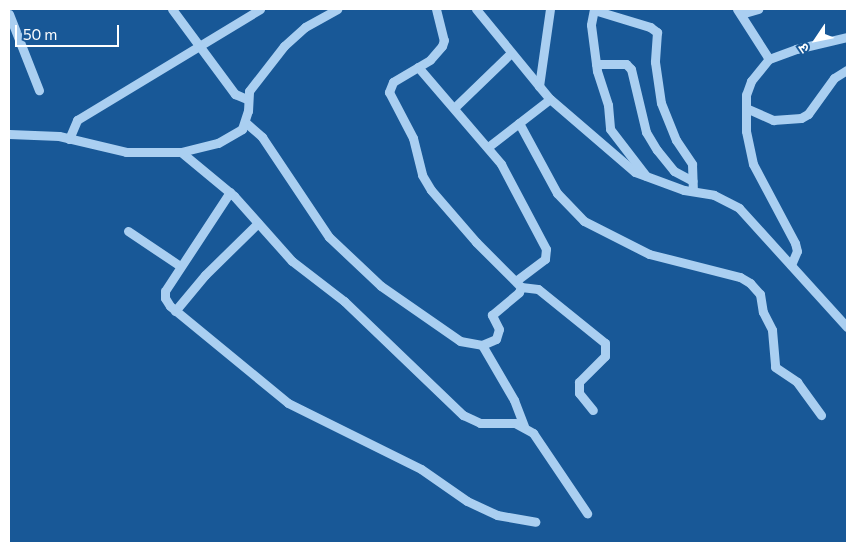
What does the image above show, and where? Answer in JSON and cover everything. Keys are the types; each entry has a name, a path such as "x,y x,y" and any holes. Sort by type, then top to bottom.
{"street":[{"path":"173,9 198,48 235,94 247,99"},
{"path":"69,139 77,120 260,9"},
{"path":"9,134 69,139 126,152 182,152 218,143 242,129 245,122 247,99 256,80 284,46 305,27 337,9"},
{"path":"436,9 444,40 442,46 418,67 394,82 389,92 414,138 422,175 476,242 519,284 538,289 605,343 605,356 579,382 579,393 593,410"},
{"path":"476,9 510,54 550,99 617,160 646,176 732,203 847,327"},
{"path":"538,86 550,9"},
{"path":"646,176 610,129 608,105 596,64 591,25 594,9 650,27 657,32 655,62 661,103 676,140 692,164 693,192"},
{"path":"758,9 739,11 769,59"},
{"path":"9,14 39,90"},
{"path":"791,265 797,251 795,243 753,164 746,108 751,81 769,59 796,49 847,38"},
{"path":"454,108 510,54"},
{"path":"596,64 621,62 631,69 646,132 669,167 693,181"},
{"path":"418,67 488,147 513,182 548,254 519,284"},
{"path":"746,108 773,120 801,118 808,114 834,78 847,70"},
{"path":"488,147 550,99"},
{"path":"245,122 262,137 329,237 381,286 460,341 482,345 499,335 492,316 520,292 519,284"},
{"path":"519,123 557,193 584,221 649,254 740,277 750,283 760,294 763,312 772,330 775,367 797,382 821,415"},
{"path":"182,152 230,192 292,261 344,301 463,415 480,423 524,426"},
{"path":"230,192 165,291 164,298 175,311 288,403 421,469 468,501 497,516 535,522"},
{"path":"175,311 206,274 258,223"},
{"path":"128,231 180,266"},
{"path":"482,345 514,400 524,426 533,433 587,513"}]}
